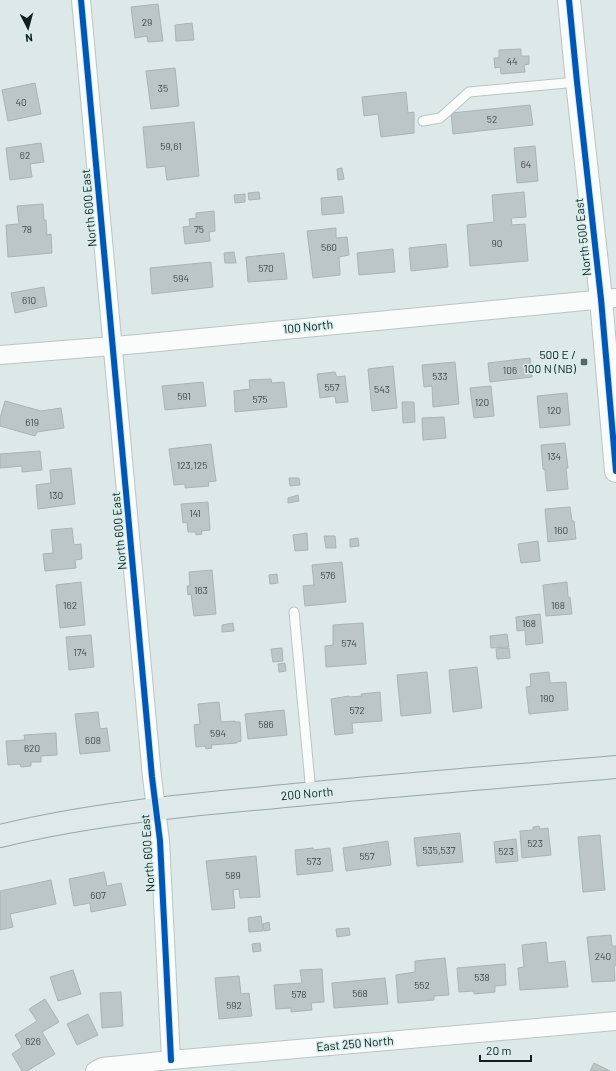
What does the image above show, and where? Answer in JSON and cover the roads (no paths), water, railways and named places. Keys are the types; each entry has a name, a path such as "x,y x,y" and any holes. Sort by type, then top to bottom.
{"main road":[{"name":"200 North","path":"0,836 37,827 133,811 312,793 616,767"}],"street":[{"name":"North 600 East","path":"81,0 160,841 171,1060"},
{"name":"North 500 East","path":"569,0 577,82 608,298 616,471"},
{"name":"100 North","path":"0,355 113,346 608,298"},
{"name":"East 250 North","path":"95,1071 102,1067 171,1060 616,1021"}],"lane":[{"path":"423,121 440,118 469,92 577,82"},
{"path":"294,612 312,793"}],"place":[{"name":"500 E / 100 N (NB)","path":"584,362"}]}
